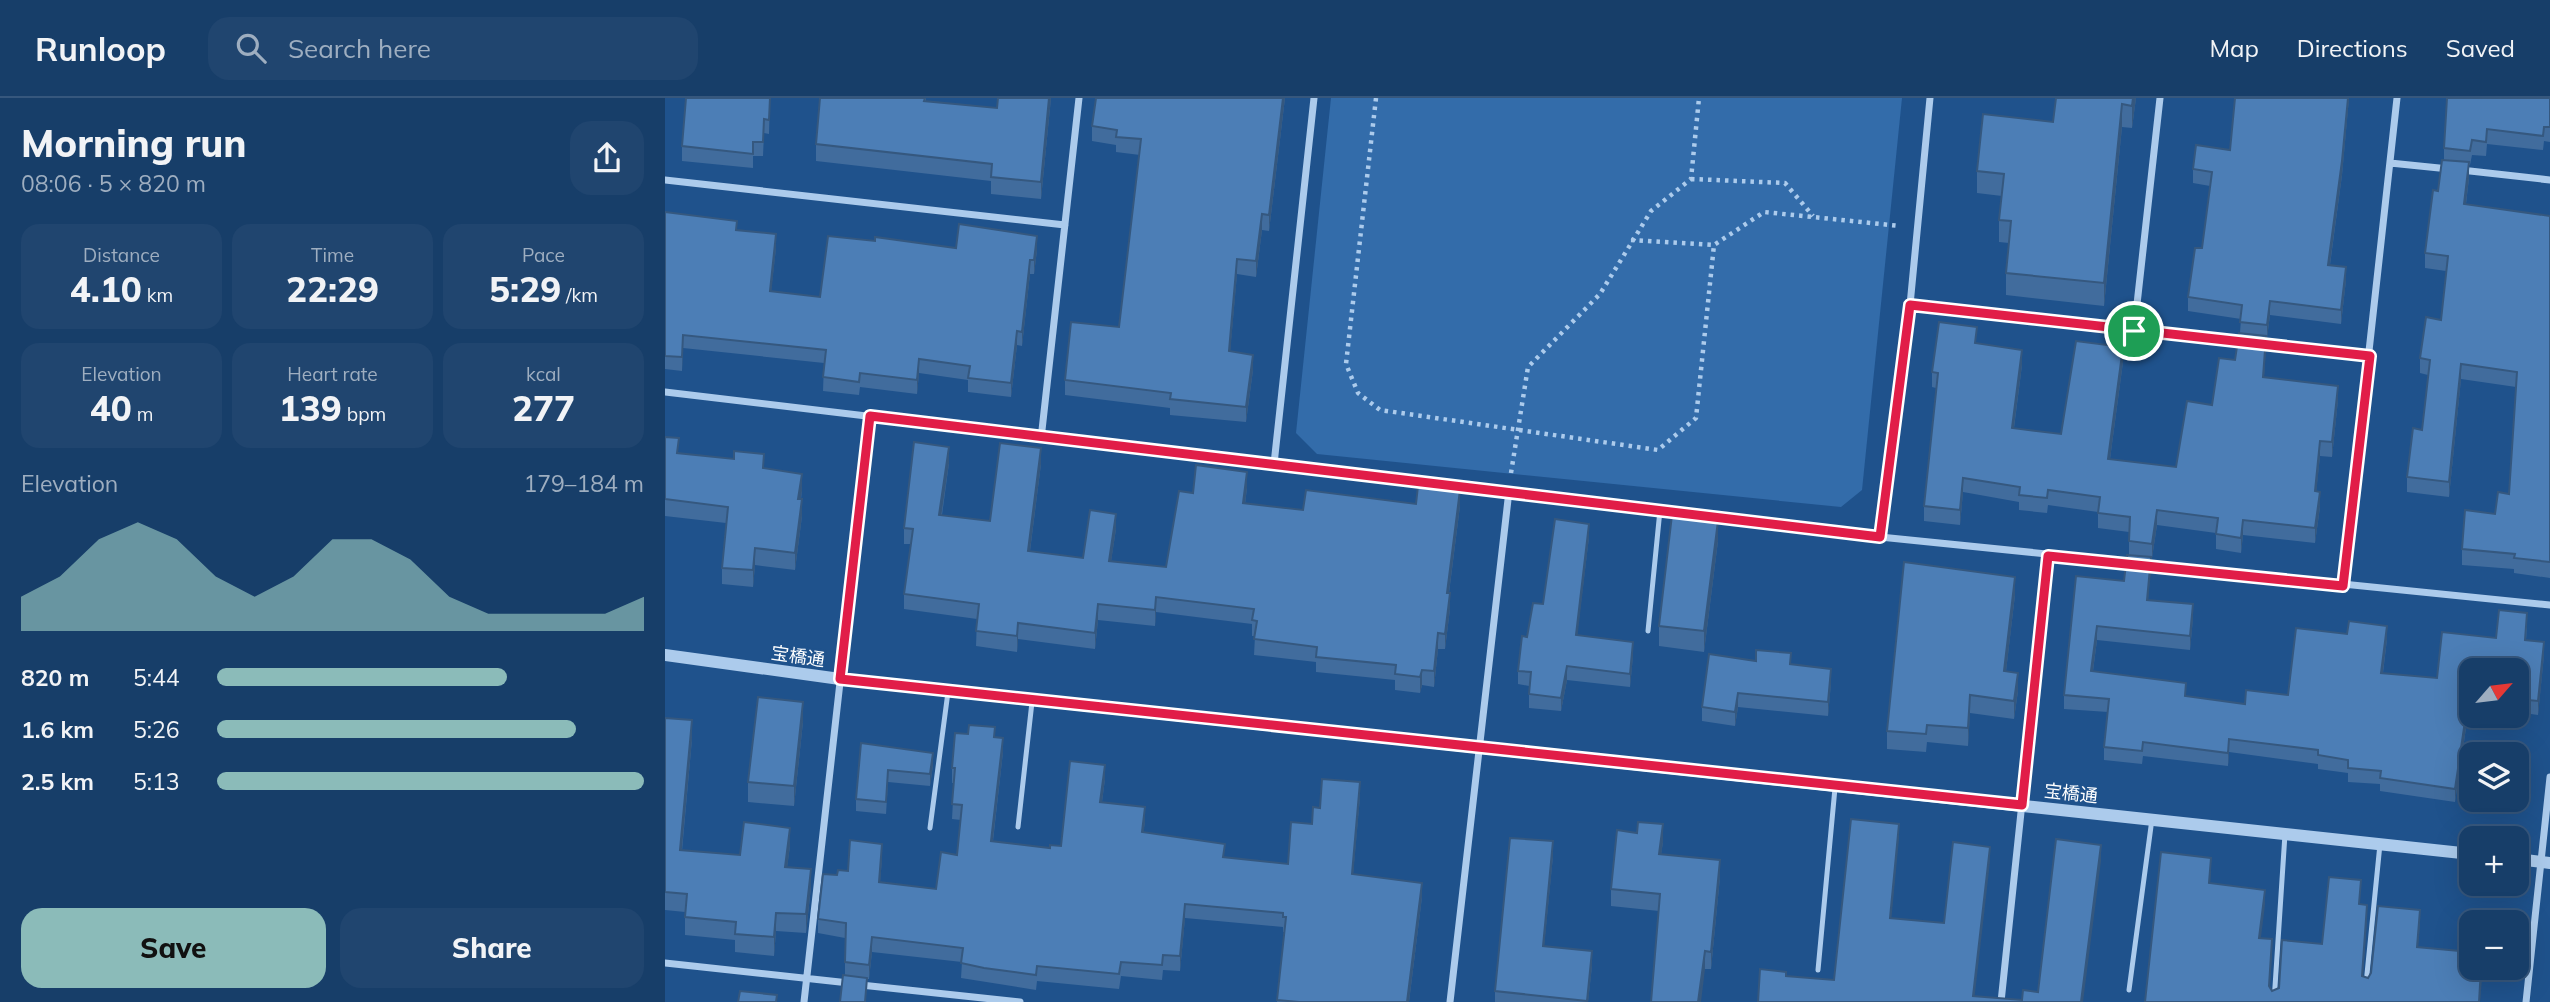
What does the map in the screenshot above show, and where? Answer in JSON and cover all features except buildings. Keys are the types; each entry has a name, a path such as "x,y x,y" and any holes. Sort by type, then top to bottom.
{"street":[{"path":"1041,439 1079,98"},
{"path":"1274,464 1314,98"},
{"path":"1880,537 1910,305 1930,98"},
{"path":"2134,331 2160,98"},
{"path":"2343,586 2397,98"},
{"path":"2390,163 2550,180"},
{"path":"665,180 1065,226"},
{"path":"1910,305 2370,356"},
{"path":"665,392 1041,439 2048,556 2550,605"},
{"path":"804,1002 870,416"},
{"path":"1450,1002 1509,492"},
{"path":"2001,1002 2048,556"},
{"name":"宝橋通","path":"665,655 948,691 2459,853"},
{"path":"2526,1002 2545,862 2550,777"},
{"path":"665,963 1020,1002"}],"lane":[{"path":"1648,631 1660,510"},
{"path":"930,828 948,691"},
{"path":"1019,827 1032,700"},
{"path":"1818,970 1836,785"},
{"path":"2129,990 2152,820"},
{"path":"2274,1002 2285,834"},
{"path":"2366,988 2380,844"}],"path":[{"path":"1376,98 1346,364 1358,393 1380,410 1658,450 1696,418 1714,245"},
{"path":"1691,179 1699,98"},
{"path":"1509,492 1516,429 1528,367 1600,294 1651,211 1691,179 1785,183 1814,216"},
{"path":"1631,240 1714,245 1764,212 1918,228"}],"shaded area":[{"path":"1331,98 1902,98 1862,490 1841,507 1317,454 1296,433"}],"route":[{"path":"1910,305 2134,331 2370,356 2343,586 2048,556 2022,805 840,679 870,416 1041,439 1274,464 1880,537 1910,305"}]}
